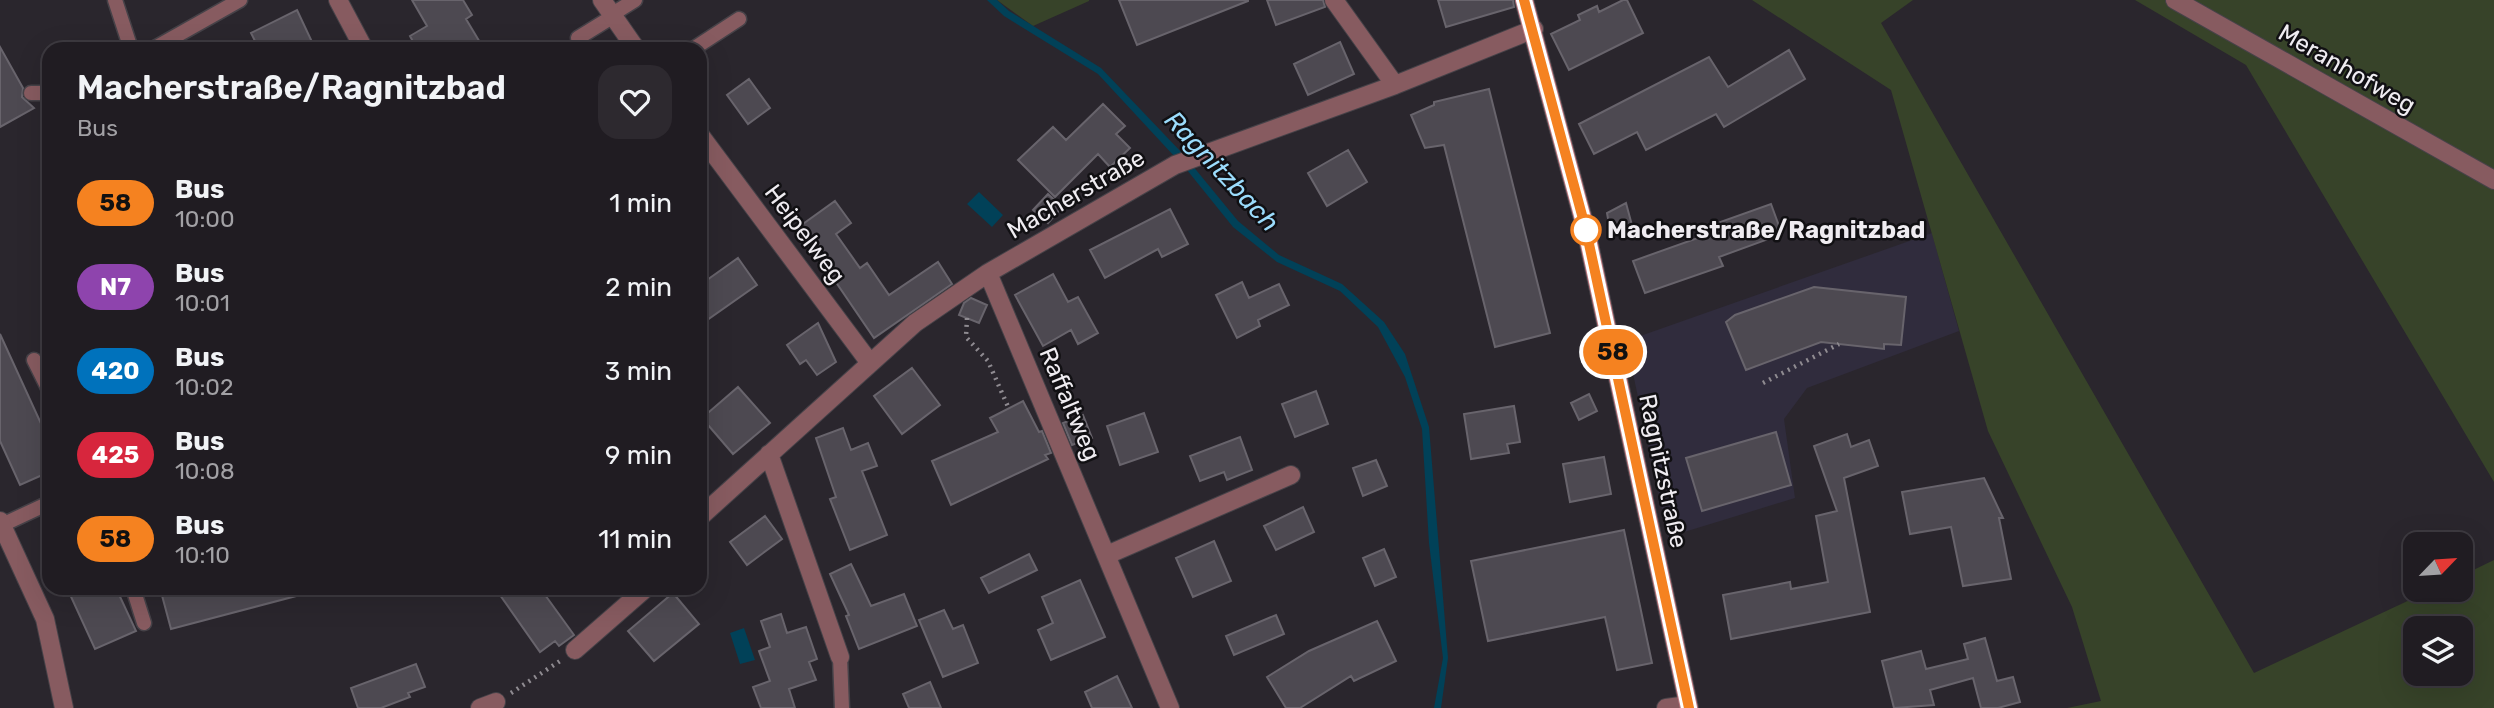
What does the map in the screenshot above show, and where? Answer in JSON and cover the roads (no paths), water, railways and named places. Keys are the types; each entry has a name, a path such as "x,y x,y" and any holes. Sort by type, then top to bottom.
{"main road":[{"name":"Ragnitzstraße","path":"1524,0 1534,29 1586,230 1688,706"}],"street":[{"path":"338,0 360,42"},
{"path":"1334,0 1395,85"},
{"name":"Meranhofweg","path":"2175,0 2494,180"},
{"path":"608,11 631,42"},
{"name":"Macherstraße","path":"707,511 915,323 988,273 1175,165 1395,85 1534,29"},
{"name":"Heipelweg","path":"707,144 870,363"},
{"name":"Raffaltweg","path":"988,273 1170,708"},
{"path":"769,454 840,657"},
{"path":"1107,555 1291,475"},
{"path":"1,523 45,619 64,708"},
{"path":"575,650 638,595"},
{"path":"1666,708 1688,706"}],"lane":[{"path":"115,0 129,42"},
{"path":"165,42 240,0"},
{"path":"578,38 608,11 635,0"},
{"path":"704,42 739,19"},
{"path":"31,93 42,93"},
{"path":"34,360 42,374"},
{"path":"1,523 42,506"},
{"path":"135,595 144,623"},
{"path":"840,657 842,708"}],"water":[{"name":"Ragnitzbach","path":"987,0 997,0 1009,11 1101,68 1183,154 1238,221 1279,255 1342,284 1384,322 1405,354 1429,427 1448,658 1441,708 1434,708 1443,658 1429,543 1422,429 1405,377 1378,327 1340,291 1277,262 1233,227 1187,170 1098,74 1004,16"},
{"path":"979,192 1003,215 992,227 967,204"},
{"path":"744,628 755,660 740,664 730,633"}],"place":[{"name":"Macherstraße/Ragnitzbad","path":"1586,230"}]}
